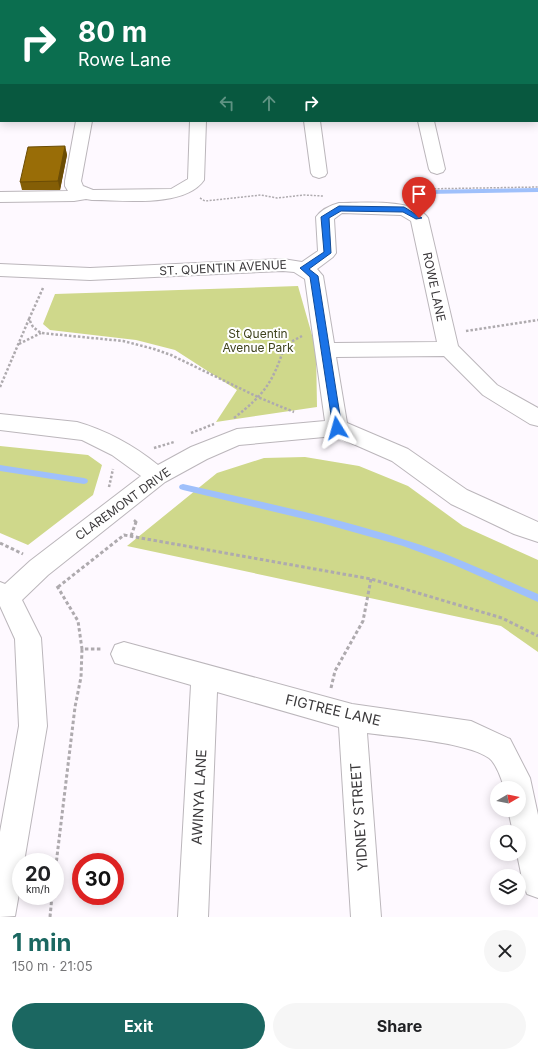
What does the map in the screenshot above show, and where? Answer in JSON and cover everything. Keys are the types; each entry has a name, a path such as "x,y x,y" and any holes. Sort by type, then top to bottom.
{"street":[{"path":"84,122 72,181 73,186 84,194"},
{"path":"0,197 74,196 84,194 171,194 186,189 196,180 198,122"},
{"path":"312,122 319,173"},
{"path":"426,122 437,169"},
{"name":"ROWE LANE","path":"304,268 327,253 325,217 339,208 404,210 419,218 446,341"},
{"name":"ST. QUENTIN AVENUE","path":"0,270 49,274 90,274 283,265 292,265 304,268 314,276 337,428"},
{"path":"325,342 446,341 490,390 538,418"},
{"path":"0,422 77,430 89,433 127,451 157,476"},
{"name":"CLAREMONT DRIVE","path":"4,595 39,568 114,497 199,453 237,437 337,428 400,455 459,497 522,527 538,532"},
{"path":"0,916 32,726 28,638 4,595"},
{"name":"FIGTREE LANE","path":"124,654 339,714 471,735 500,749 517,781"},
{"name":"AWINYA LANE","path":"193,917 204,677"},
{"name":"YIDNEY STREET","path":"339,714 366,917"},
{"path":"524,817 538,883"}],"path":[{"path":"0,387 49,274"},
{"path":"29,319 33,327 41,333"},
{"path":"446,341 495,328 538,320"},
{"path":"18,345 31,336 41,333 123,341 171,355 260,398 296,413"},
{"path":"230,421 260,398 273,381 285,345 304,335 325,342"},
{"path":"187,436 216,424"},
{"path":"114,497 135,458 140,454 176,441"},
{"path":"113,467 114,497 136,522 131,536"},
{"path":"58,587 124,536 131,536 371,579 502,618 538,636"},
{"path":"0,543 13,548 39,568 58,587 78,621 82,649 81,677 75,708 57,853"},
{"path":"339,714 335,671 364,621 371,579"},
{"path":"82,649 101,649 124,654"},
{"path":"50,917 51,905"}],"green space":[{"name":"St Quentin Avenue Park","path":"298,286 316,349 317,407 216,422 237,390 175,350 136,340 50,330 43,324 55,294"},
{"path":"0,446 88,455 102,465 93,495 28,545 0,533"},
{"path":"305,457 359,466 408,486 463,526 538,560 538,652 501,626 127,546 217,473 264,458"}],"building":[{"path":"65,146 58,181 20,182 28,147"}],"waterway":[{"path":"426,192 538,190"},
{"path":"0,468 84,481"},
{"path":"183,487 266,506 403,543 454,561 538,598"}],"route":[{"path":"337,428 327,350 314,276 304,268 327,253 325,217 339,208 404,210 419,218"}]}
